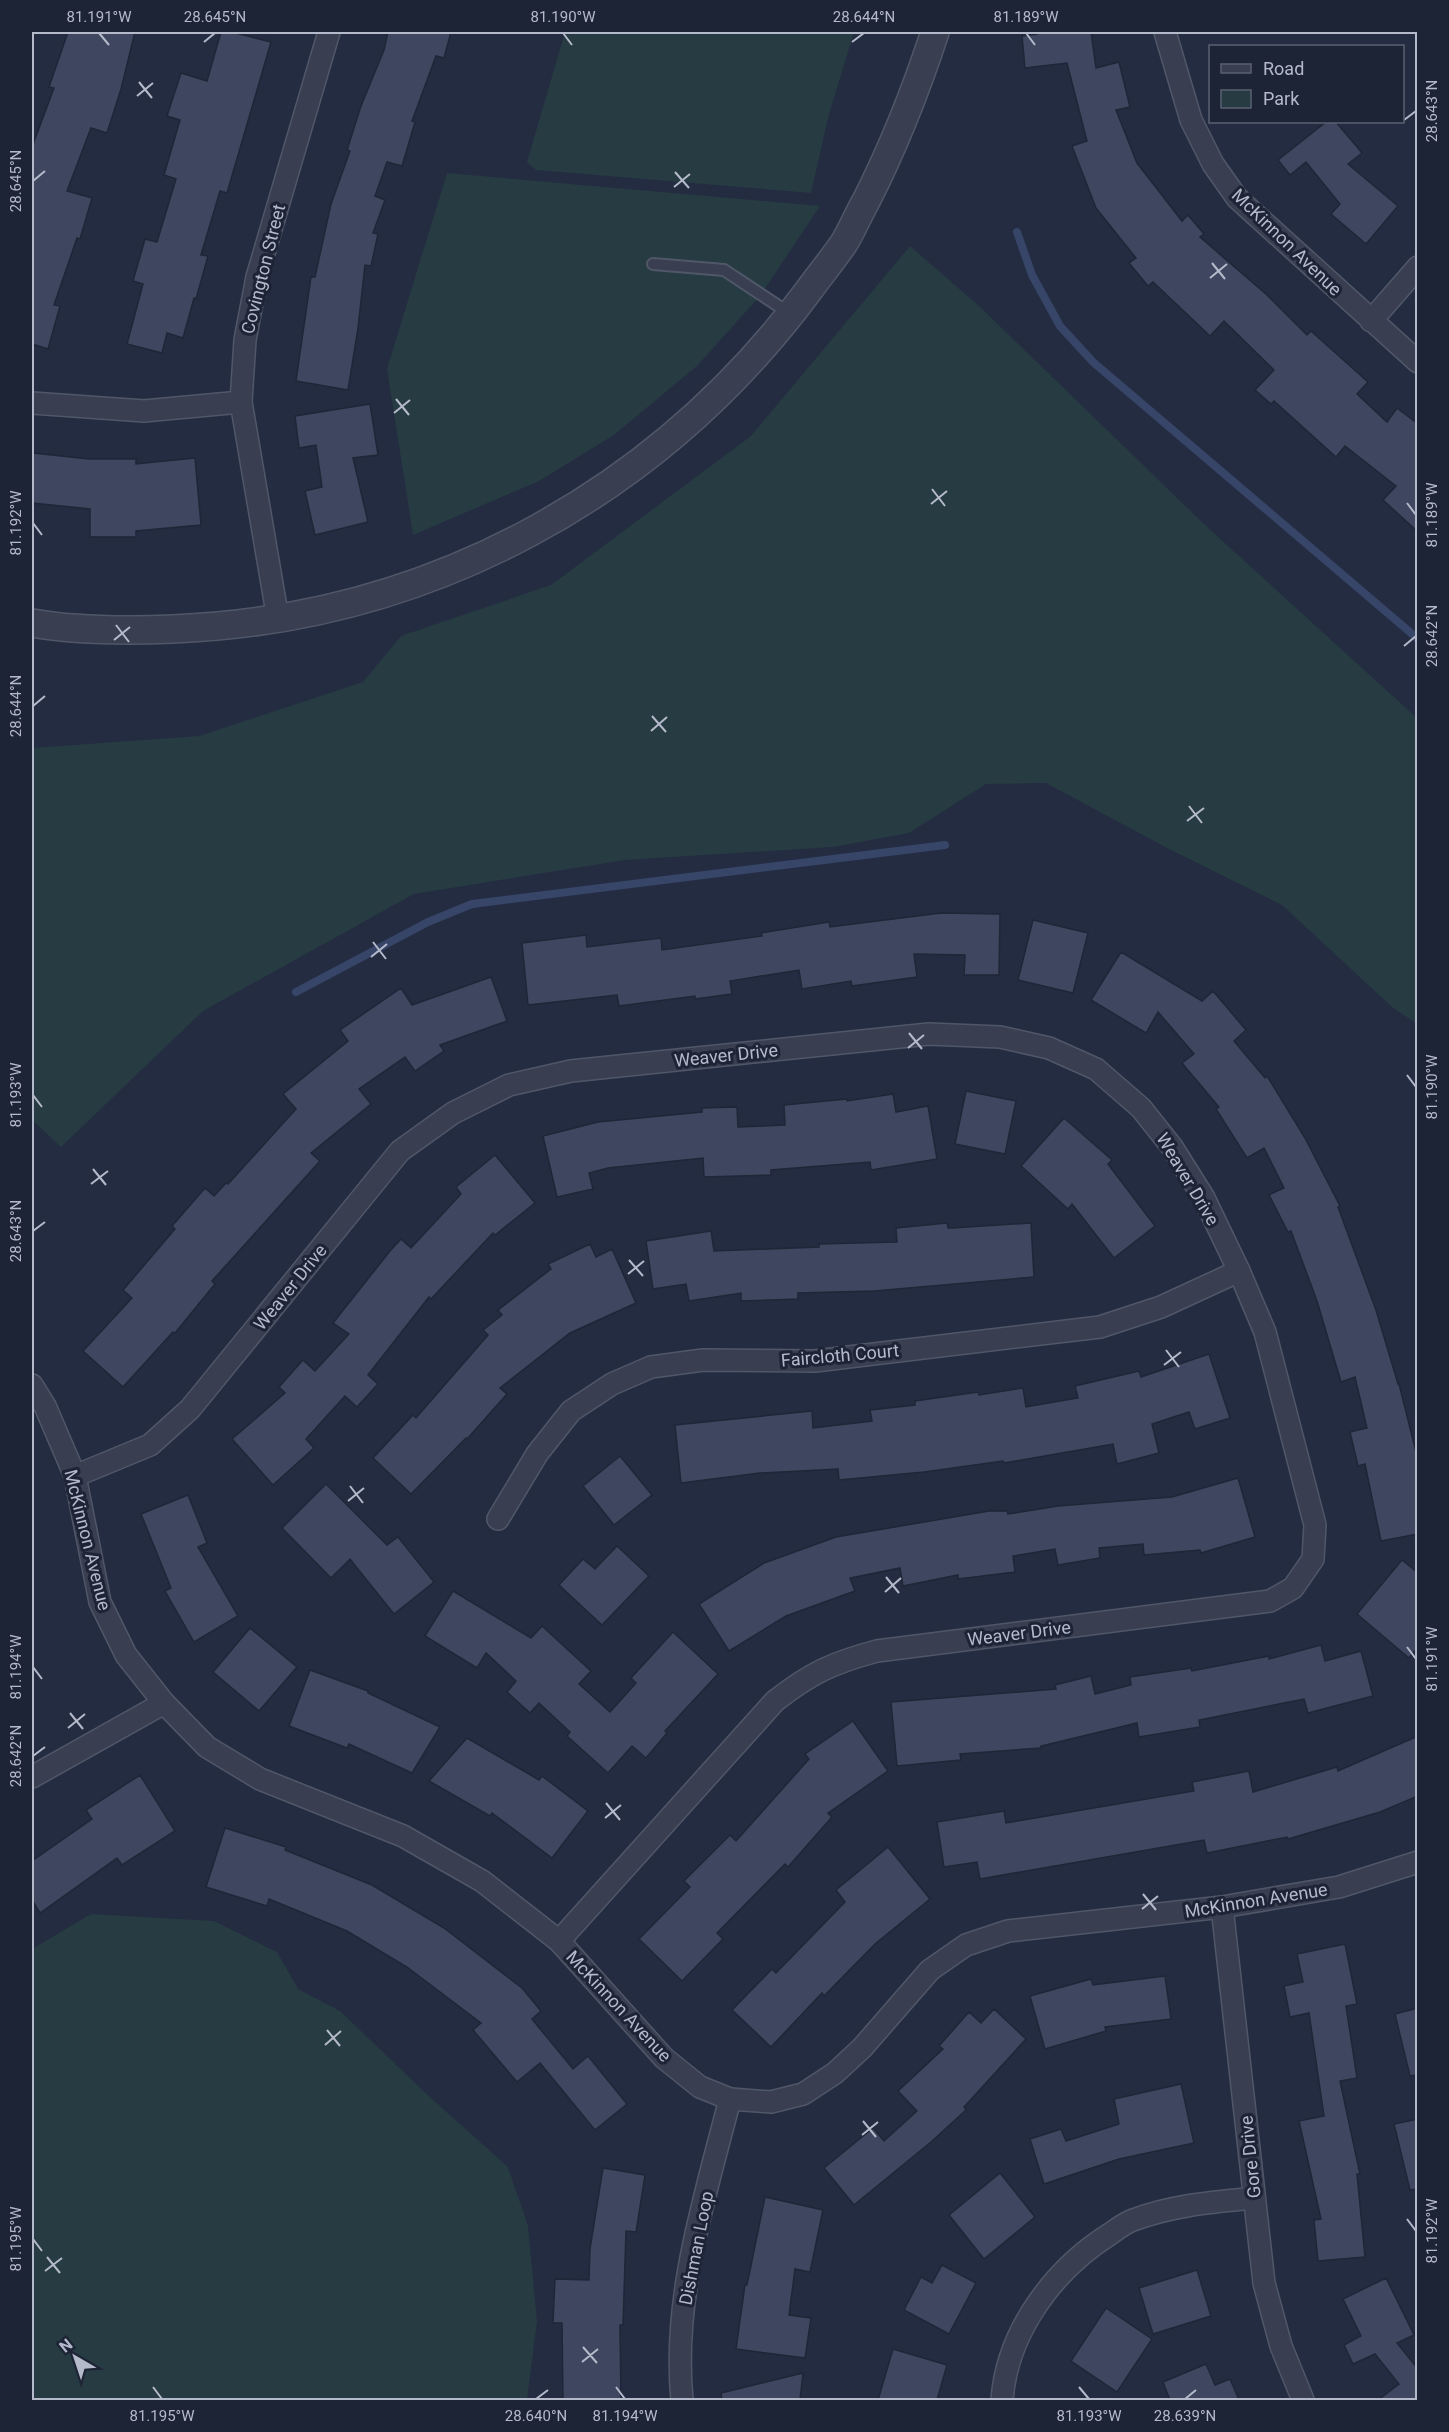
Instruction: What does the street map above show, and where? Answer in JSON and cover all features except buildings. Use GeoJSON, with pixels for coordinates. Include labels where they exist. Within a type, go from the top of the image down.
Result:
{"type":"FeatureCollection","features":[{"type":"Feature","properties":{"kind":"street","name":"Covington Street"},"geometry":{"type":"LineString","coordinates":[[278,619],[241,402],[245,340],[256,278],[329,32]]}},
{"type":"Feature","properties":{"kind":"street"},"geometry":{"type":"LineString","coordinates":[[32,623],[58,628],[128,631],[202,628],[278,619],[366,600],[449,571],[547,524],[628,472],[705,409],[775,335],[844,242],[887,160],[916,89],[935,32]]}},
{"type":"Feature","properties":{"kind":"street","name":"McKinnon Avenue"},"geometry":{"type":"LineString","coordinates":[[1165,32],[1191,120],[1213,164],[1237,198],[1418,362]]}},
{"type":"Feature","properties":{"kind":"street"},"geometry":{"type":"LineString","coordinates":[[1371,321],[1418,267]]}},
{"type":"Feature","properties":{"kind":"street"},"geometry":{"type":"LineString","coordinates":[[32,403],[144,411],[241,402]]}},
{"type":"Feature","properties":{"kind":"street","name":"Weaver Drive"},"geometry":{"type":"LineString","coordinates":[[75,1476],[150,1445],[190,1409],[400,1151],[453,1113],[509,1084],[571,1071],[929,1034],[1000,1036],[1049,1048],[1096,1070],[1141,1108],[1172,1147],[1204,1198],[1265,1332],[1315,1525],[1312,1559],[1293,1588],[1270,1601],[877,1651],[841,1660],[813,1674],[775,1701],[559,1941]]}},
{"type":"Feature","properties":{"kind":"street","name":"Faircloth Court"},"geometry":{"type":"LineString","coordinates":[[498,1519],[537,1454],[571,1412],[612,1384],[651,1367],[704,1360],[815,1361],[1100,1327],[1161,1307],[1239,1271]]}},
{"type":"Feature","properties":{"kind":"street","name":"McKinnon Avenue"},"geometry":{"type":"LineString","coordinates":[[32,1385],[45,1406],[75,1476],[100,1602],[126,1655],[164,1703],[207,1747],[260,1779],[403,1836],[482,1881],[559,1941],[664,2058],[700,2087],[730,2099],[771,2102],[803,2094],[836,2073],[862,2048],[930,1970],[966,1945],[1008,1931],[1222,1907],[1340,1887],[1418,1862]]}},
{"type":"Feature","properties":{"kind":"street"},"geometry":{"type":"LineString","coordinates":[[32,1777],[164,1703]]}},
{"type":"Feature","properties":{"kind":"street","name":"Gore Drive"},"geometry":{"type":"LineString","coordinates":[[1222,1907],[1264,2283],[1281,2346],[1304,2400]]}},
{"type":"Feature","properties":{"kind":"street","name":"Dishman Loop"},"geometry":{"type":"LineString","coordinates":[[682,2400],[680,2377],[683,2310],[696,2232],[730,2099]]}},
{"type":"Feature","properties":{"kind":"street"},"geometry":{"type":"LineString","coordinates":[[1002,2400],[1003,2377],[1023,2325],[1053,2281],[1095,2243],[1131,2221],[1182,2205],[1254,2198]]}},
{"type":"Feature","properties":{"kind":"lane"},"geometry":{"type":"LineString","coordinates":[[653,264],[724,270],[791,314]]}},
{"type":"Feature","properties":{"kind":"green space"},"geometry":{"type":"Polygon","coordinates":[[[565,32],[854,32],[828,118],[811,193],[536,170],[527,162],[565,32]]]}},
{"type":"Feature","properties":{"kind":"green space"},"geometry":{"type":"Polygon","coordinates":[[[447,173],[820,206],[760,296],[697,366],[614,435],[539,481],[413,535],[387,369],[447,173]]]}},
{"type":"Feature","properties":{"kind":"green space"},"geometry":{"type":"Polygon","coordinates":[[[910,246],[979,306],[1205,525],[1417,718],[1417,1024],[1392,1007],[1282,905],[1167,848],[1046,783],[986,784],[909,833],[833,847],[625,860],[414,894],[203,1011],[61,1147],[32,1120],[32,748],[199,736],[363,682],[401,636],[551,585],[751,436],[910,246]]]}},
{"type":"Feature","properties":{"kind":"green space"},"geometry":{"type":"Polygon","coordinates":[[[91,1914],[214,1921],[277,1952],[298,1989],[340,2011],[432,2099],[508,2167],[528,2226],[537,2321],[527,2400],[32,2400],[32,1949],[91,1914]]]}},
{"type":"Feature","properties":{"kind":"waterway"},"geometry":{"type":"LineString","coordinates":[[1017,232],[1032,275],[1060,326],[1093,362],[1418,639]]}},
{"type":"Feature","properties":{"kind":"waterway"},"geometry":{"type":"LineString","coordinates":[[296,992],[428,922],[472,904],[945,845]]}}]}
